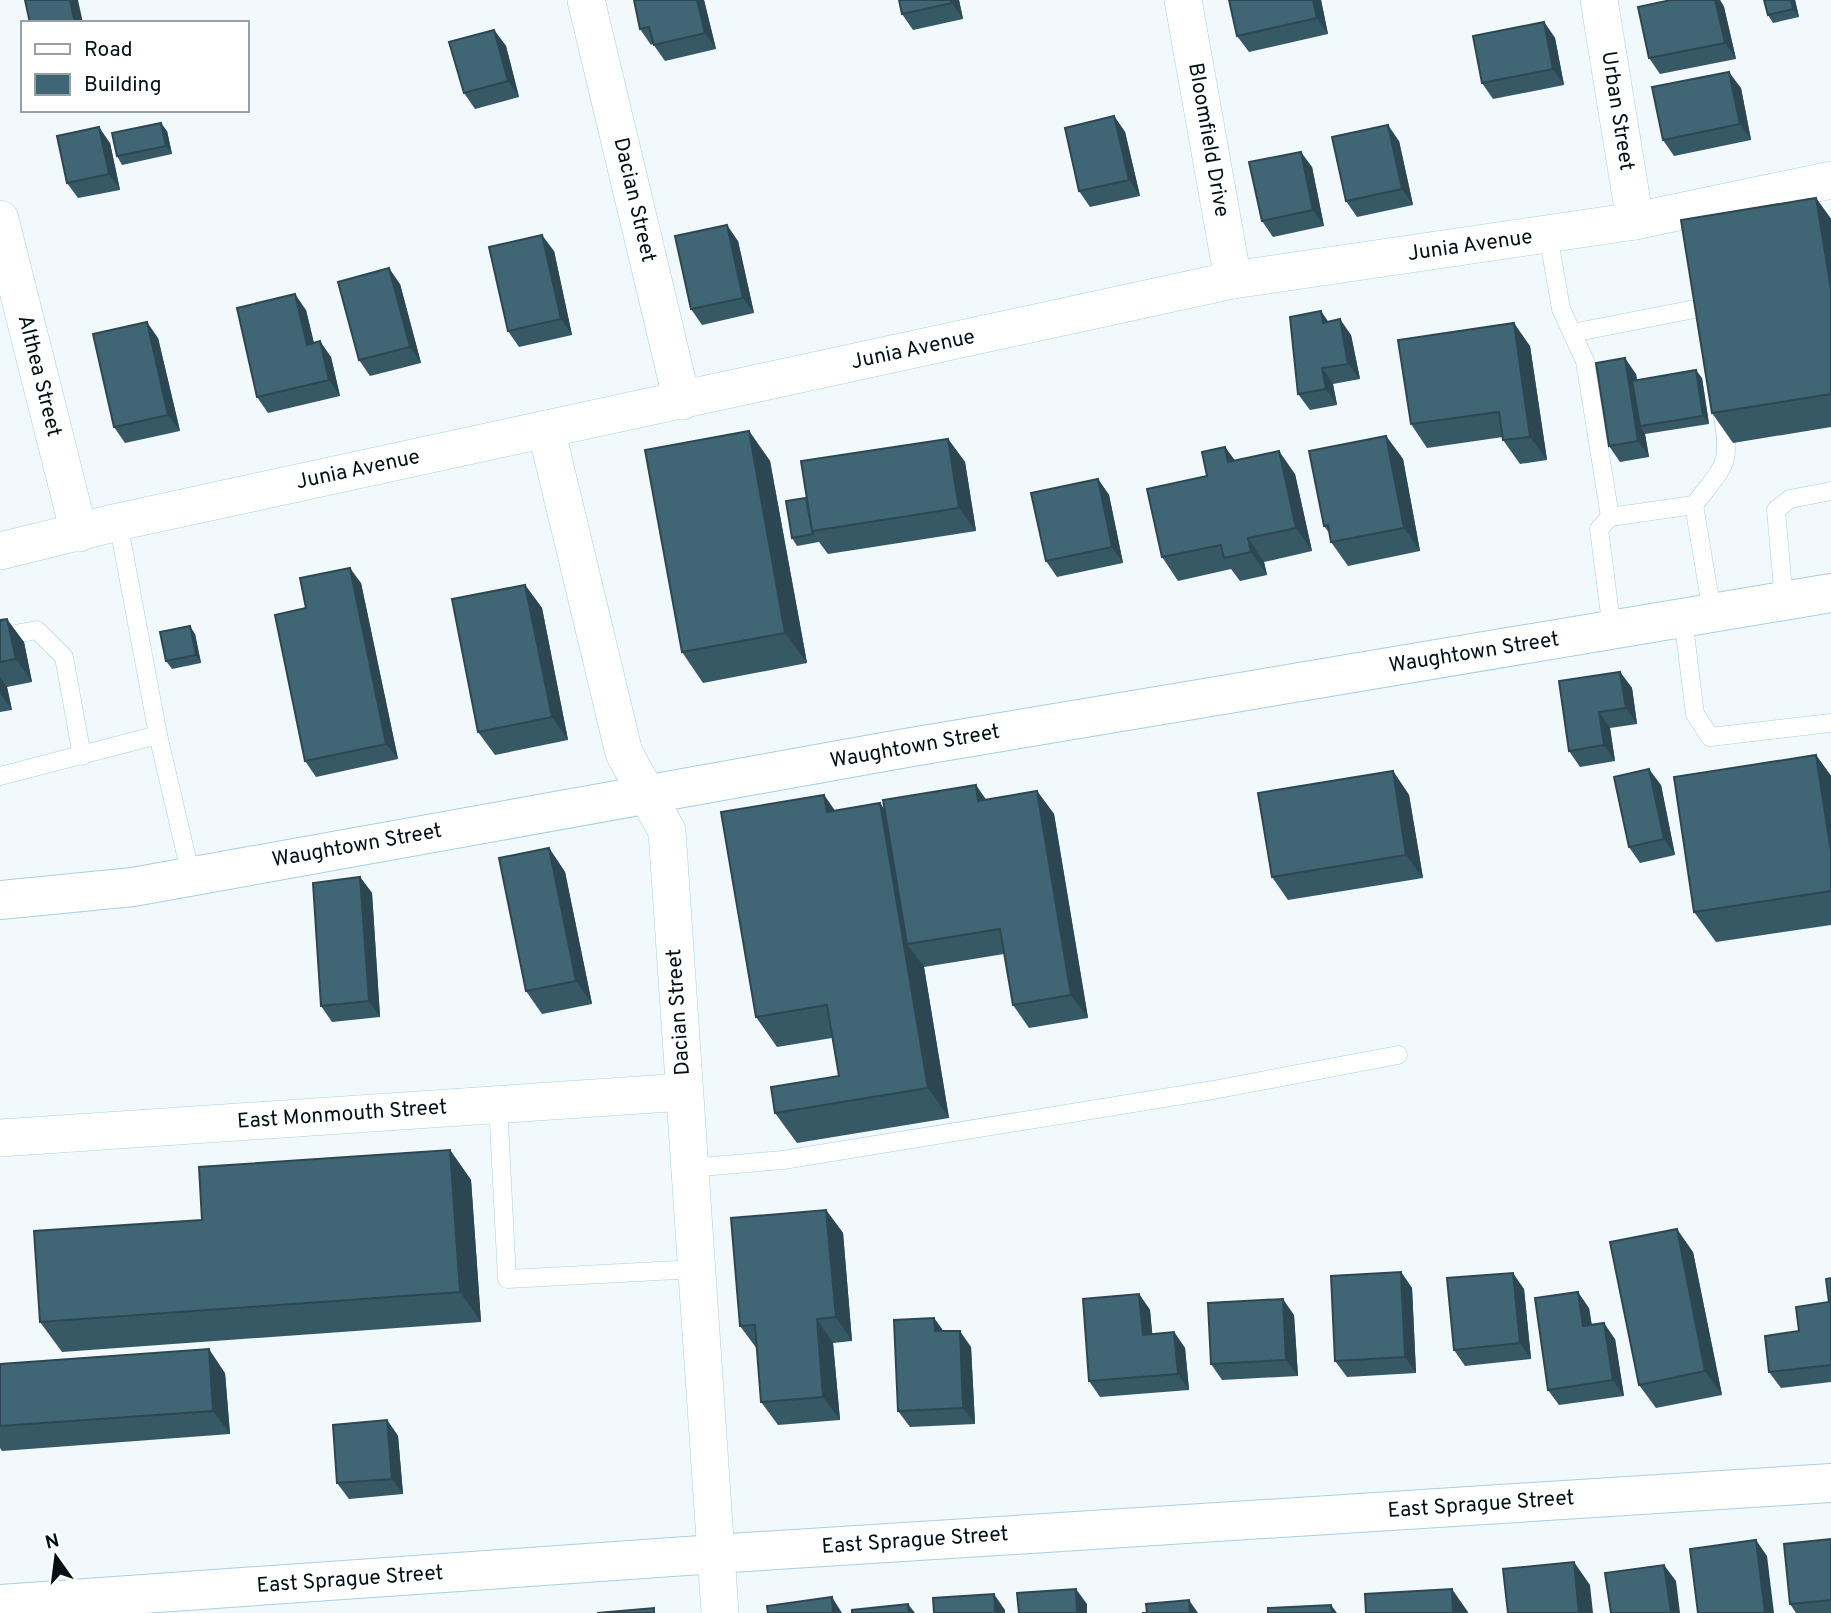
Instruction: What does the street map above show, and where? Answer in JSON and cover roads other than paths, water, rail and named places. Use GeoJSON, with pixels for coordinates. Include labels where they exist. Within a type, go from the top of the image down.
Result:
{"type":"FeatureCollection","features":[{"type":"Feature","properties":{"kind":"main road","name":"Waughtown Street"},"geometry":{"type":"LineString","coordinates":[[0,900],[77,894],[191,876],[906,747],[1831,593]]}},
{"type":"Feature","properties":{"kind":"main road","name":"East Sprague Street"},"geometry":{"type":"LineString","coordinates":[[0,1604],[715,1554],[1831,1483]]}},
{"type":"Feature","properties":{"kind":"street","name":"Dacian Street"},"geometry":{"type":"LineString","coordinates":[[586,0],[682,401]]}},
{"type":"Feature","properties":{"kind":"street","name":"Bloomfield Drive"},"geometry":{"type":"LineString","coordinates":[[1183,0],[1233,280]]}},
{"type":"Feature","properties":{"kind":"street","name":"Urban Street"},"geometry":{"type":"LineString","coordinates":[[1599,0],[1635,221]]}},
{"type":"Feature","properties":{"kind":"street","name":"Junia Avenue"},"geometry":{"type":"LineString","coordinates":[[0,551],[118,522],[1233,280],[1635,221],[1687,217],[1831,180]]}},
{"type":"Feature","properties":{"kind":"street","name":"Althea Street"},"geometry":{"type":"LineString","coordinates":[[0,219],[79,533]]}},
{"type":"Feature","properties":{"kind":"street","name":"Dacian Street"},"geometry":{"type":"LineString","coordinates":[[546,429],[624,753],[667,831],[720,1613]]}},
{"type":"Feature","properties":{"kind":"street","name":"East Monmouth Street"},"geometry":{"type":"LineString","coordinates":[[0,1138],[684,1092]]}},
{"type":"Feature","properties":{"kind":"lane"},"geometry":{"type":"LineString","coordinates":[[1548,234],[1562,309],[1585,361],[1610,517]]}},
{"type":"Feature","properties":{"kind":"lane"},"geometry":{"type":"LineString","coordinates":[[1572,333],[1705,307]]}},
{"type":"Feature","properties":{"kind":"lane"},"geometry":{"type":"LineString","coordinates":[[1719,395],[1728,446],[1727,462],[1694,505],[1697,615],[1695,715],[1710,737],[1831,723]]}},
{"type":"Feature","properties":{"kind":"lane"},"geometry":{"type":"LineString","coordinates":[[1784,601],[1776,510],[1790,499],[1831,491]]}},
{"type":"Feature","properties":{"kind":"lane"},"geometry":{"type":"LineString","coordinates":[[1612,630],[1599,529],[1610,517],[1694,505]]}},
{"type":"Feature","properties":{"kind":"lane"},"geometry":{"type":"LineString","coordinates":[[118,522],[158,735],[191,876]]}},
{"type":"Feature","properties":{"kind":"lane"},"geometry":{"type":"LineString","coordinates":[[0,637],[37,630],[64,657],[82,756]]}},
{"type":"Feature","properties":{"kind":"lane"},"geometry":{"type":"LineString","coordinates":[[0,776],[158,735]]}},
{"type":"Feature","properties":{"kind":"lane"},"geometry":{"type":"LineString","coordinates":[[689,1168],[783,1160],[1213,1090],[1398,1055]]}},
{"type":"Feature","properties":{"kind":"lane"},"geometry":{"type":"LineString","coordinates":[[498,1104],[508,1279],[696,1269]]}}]}
